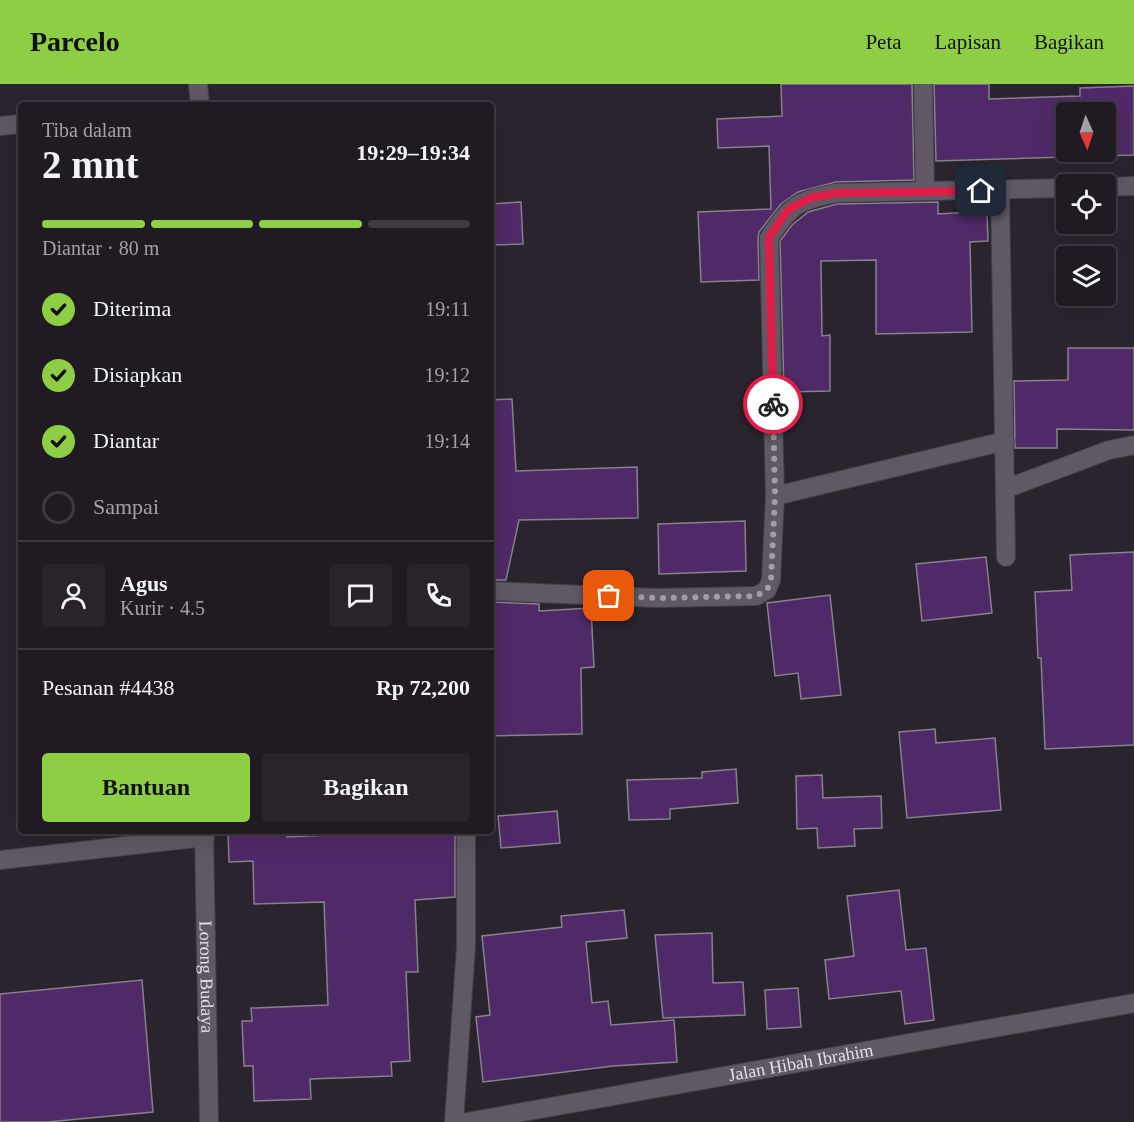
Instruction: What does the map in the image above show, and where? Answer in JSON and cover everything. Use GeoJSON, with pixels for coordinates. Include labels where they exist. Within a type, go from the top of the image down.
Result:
{"type":"FeatureCollection","features":[{"type":"Feature","properties":{"kind":"street"},"geometry":{"type":"LineString","coordinates":[[196,102],[198,84]]}},
{"type":"Feature","properties":{"kind":"street"},"geometry":{"type":"LineString","coordinates":[[923,84],[925,190]]}},
{"type":"Feature","properties":{"kind":"street"},"geometry":{"type":"LineString","coordinates":[[0,126],[18,124]]}},
{"type":"Feature","properties":{"kind":"street"},"geometry":{"type":"LineString","coordinates":[[1116,187],[1134,186]]}},
{"type":"Feature","properties":{"kind":"street"},"geometry":{"type":"LineString","coordinates":[[494,591],[657,598],[756,596],[767,590],[771,580],[775,496],[769,237],[788,210],[810,198],[836,193],[1056,188]]}},
{"type":"Feature","properties":{"kind":"street"},"geometry":{"type":"LineString","coordinates":[[1000,191],[1006,557]]}},
{"type":"Feature","properties":{"kind":"street"},"geometry":{"type":"LineString","coordinates":[[775,496],[1005,441]]}},
{"type":"Feature","properties":{"kind":"street"},"geometry":{"type":"LineString","coordinates":[[1005,489],[1109,450],[1134,445]]}},
{"type":"Feature","properties":{"kind":"street"},"geometry":{"type":"LineString","coordinates":[[0,860],[205,834]]}},
{"type":"Feature","properties":{"kind":"street","name":"Lorong Budaya"},"geometry":{"type":"LineString","coordinates":[[205,834],[209,1122]]}},
{"type":"Feature","properties":{"kind":"street"},"geometry":{"type":"LineString","coordinates":[[454,1122],[466,945],[466,834]]}},
{"type":"Feature","properties":{"kind":"street","name":"Jalan Hibah Ibrahim"},"geometry":{"type":"LineString","coordinates":[[467,1122],[1134,1003]]}},
{"type":"Feature","properties":{"kind":"building"},"geometry":{"type":"Polygon","coordinates":[[[781,84],[912,84],[914,180],[836,182],[798,192],[781,204],[759,232],[759,280],[701,282],[698,212],[771,209],[769,146],[718,148],[717,119],[782,116],[781,84]]]}},
{"type":"Feature","properties":{"kind":"building"},"geometry":{"type":"Polygon","coordinates":[[[934,84],[989,84],[989,99],[1080,96],[1080,88],[1134,86],[1134,155],[1116,156],[1116,102],[1056,102],[1056,157],[936,161],[934,84]]]}},
{"type":"Feature","properties":{"kind":"building"},"geometry":{"type":"Polygon","coordinates":[[[521,202],[523,244],[494,245],[494,204],[521,202]]]}},
{"type":"Feature","properties":{"kind":"building"},"geometry":{"type":"Polygon","coordinates":[[[938,202],[938,214],[987,211],[988,241],[970,242],[972,332],[876,334],[876,260],[821,261],[822,336],[830,335],[830,391],[784,392],[780,241],[792,225],[808,212],[837,204],[938,202]]]}},
{"type":"Feature","properties":{"kind":"building"},"geometry":{"type":"Polygon","coordinates":[[[1068,348],[1134,348],[1134,430],[1057,429],[1057,448],[1015,448],[1014,381],[1068,380],[1068,348]]]}},
{"type":"Feature","properties":{"kind":"building"},"geometry":{"type":"Polygon","coordinates":[[[512,399],[516,471],[637,467],[638,518],[519,520],[506,580],[494,580],[494,400],[512,399]]]}},
{"type":"Feature","properties":{"kind":"building"},"geometry":{"type":"Polygon","coordinates":[[[745,521],[746,571],[659,574],[658,524],[745,521]]]}},
{"type":"Feature","properties":{"kind":"building"},"geometry":{"type":"Polygon","coordinates":[[[1134,552],[1134,745],[1045,749],[1035,592],[1072,590],[1070,555],[1134,552]]]}},
{"type":"Feature","properties":{"kind":"building"},"geometry":{"type":"Polygon","coordinates":[[[986,557],[992,613],[922,621],[916,564],[986,557]]]}},
{"type":"Feature","properties":{"kind":"building"},"geometry":{"type":"Polygon","coordinates":[[[830,595],[841,695],[801,699],[798,673],[775,676],[767,603],[830,595]]]}},
{"type":"Feature","properties":{"kind":"building"},"geometry":{"type":"Polygon","coordinates":[[[494,602],[539,604],[539,611],[591,608],[594,667],[581,668],[582,734],[494,736],[494,602]]]}},
{"type":"Feature","properties":{"kind":"building"},"geometry":{"type":"Polygon","coordinates":[[[935,729],[936,743],[995,738],[1001,810],[907,818],[899,732],[935,729]]]}},
{"type":"Feature","properties":{"kind":"building"},"geometry":{"type":"Polygon","coordinates":[[[736,769],[738,803],[670,809],[670,819],[629,820],[627,780],[702,778],[702,772],[736,769]]]}},
{"type":"Feature","properties":{"kind":"building"},"geometry":{"type":"Polygon","coordinates":[[[822,775],[823,798],[881,796],[882,828],[854,829],[855,846],[818,848],[817,828],[797,829],[796,776],[822,775]]]}},
{"type":"Feature","properties":{"kind":"building"},"geometry":{"type":"Polygon","coordinates":[[[557,811],[560,843],[501,848],[498,816],[557,811]]]}},
{"type":"Feature","properties":{"kind":"building"},"geometry":{"type":"Polygon","coordinates":[[[228,834],[286,834],[287,837],[352,834],[455,834],[455,897],[415,900],[418,972],[406,972],[410,1061],[391,1062],[392,1076],[310,1079],[311,1099],[254,1101],[253,1066],[244,1066],[242,1021],[252,1021],[251,1008],[328,1005],[324,902],[254,904],[253,861],[229,862],[228,834]]]}},
{"type":"Feature","properties":{"kind":"building"},"geometry":{"type":"Polygon","coordinates":[[[899,890],[906,950],[926,948],[934,1020],[905,1024],[901,991],[829,999],[825,960],[854,956],[847,896],[899,890]]]}},
{"type":"Feature","properties":{"kind":"building"},"geometry":{"type":"Polygon","coordinates":[[[624,910],[627,938],[586,942],[592,1003],[608,1001],[611,1025],[674,1020],[677,1062],[613,1066],[483,1082],[476,1017],[490,1015],[482,936],[562,927],[561,916],[624,910]]]}},
{"type":"Feature","properties":{"kind":"building"},"geometry":{"type":"Polygon","coordinates":[[[712,933],[713,983],[743,982],[745,1015],[663,1018],[655,935],[712,933]]]}},
{"type":"Feature","properties":{"kind":"building"},"geometry":{"type":"Polygon","coordinates":[[[142,980],[153,1112],[47,1122],[0,1122],[0,994],[142,980]]]}},
{"type":"Feature","properties":{"kind":"building"},"geometry":{"type":"Polygon","coordinates":[[[798,988],[801,1027],[767,1029],[765,990],[798,988]]]}},
{"type":"Feature","properties":{"kind":"way so far"},"geometry":{"type":"LineString","coordinates":[[609,596],[657,598],[756,596],[767,590],[771,580],[775,496],[773,404]]}},
{"type":"Feature","properties":{"kind":"route"},"geometry":{"type":"LineString","coordinates":[[773,404],[769,237],[788,210],[810,198],[836,193],[981,191]]}}]}
